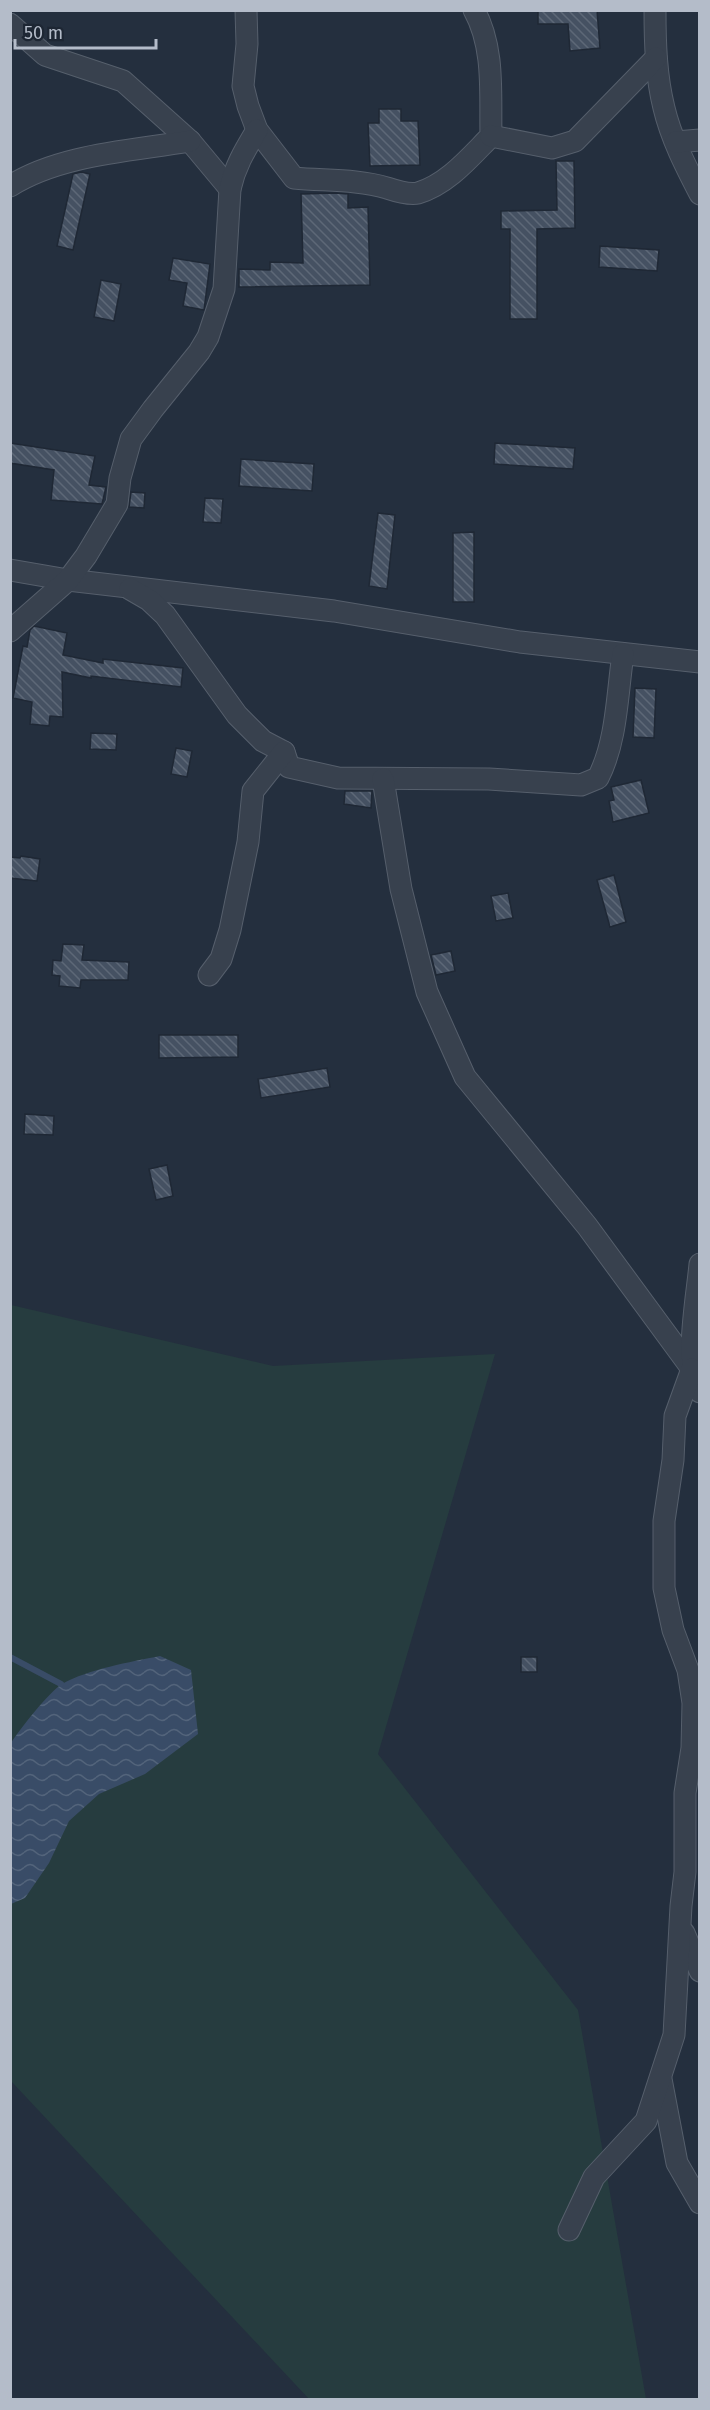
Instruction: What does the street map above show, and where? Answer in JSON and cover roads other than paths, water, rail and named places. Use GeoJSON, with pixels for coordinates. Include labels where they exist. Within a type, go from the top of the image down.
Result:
{"type":"FeatureCollection","features":[{"type":"Feature","properties":{"kind":"street"},"geometry":{"type":"LineString","coordinates":[[246,10],[247,44],[243,86],[257,130],[294,178],[351,180],[417,193],[450,176],[491,136],[487,47],[480,21],[474,10]]}},
{"type":"Feature","properties":{"kind":"street"},"geometry":{"type":"LineString","coordinates":[[655,10],[656,58],[664,109],[699,194]]}},
{"type":"Feature","properties":{"kind":"street"},"geometry":{"type":"LineString","coordinates":[[10,24],[45,55],[123,81],[190,141],[230,189]]}},
{"type":"Feature","properties":{"kind":"street"},"geometry":{"type":"LineString","coordinates":[[491,136],[552,148],[575,141],[656,58]]}},
{"type":"Feature","properties":{"kind":"street"},"geometry":{"type":"LineString","coordinates":[[10,631],[68,580],[86,556],[117,504],[120,478],[131,439],[199,352],[208,337],[224,289],[230,189],[238,162],[257,130]]}},
{"type":"Feature","properties":{"kind":"street"},"geometry":{"type":"LineString","coordinates":[[676,142],[699,140]]}},
{"type":"Feature","properties":{"kind":"street"},"geometry":{"type":"LineString","coordinates":[[10,186],[24,177],[71,161],[190,141]]}},
{"type":"Feature","properties":{"kind":"street"},"geometry":{"type":"LineString","coordinates":[[10,570],[68,580],[334,611],[520,642],[699,662]]}},
{"type":"Feature","properties":{"kind":"street"},"geometry":{"type":"LineString","coordinates":[[127,587],[149,600],[165,615],[237,715],[264,741],[284,752],[290,767],[320,775],[383,779],[489,779],[580,785],[598,778],[611,742],[623,654]]}},
{"type":"Feature","properties":{"kind":"street"},"geometry":{"type":"LineString","coordinates":[[209,975],[221,959],[230,930],[249,842],[254,791],[284,752]]}},
{"type":"Feature","properties":{"kind":"street"},"geometry":{"type":"LineString","coordinates":[[383,779],[401,889],[427,992],[465,1077],[496,1118],[587,1226],[692,1369],[699,1392]]}},
{"type":"Feature","properties":{"kind":"street"},"geometry":{"type":"LineString","coordinates":[[569,2230],[594,2177],[646,2121],[674,2035],[685,1872],[685,1792],[692,1748],[693,1703],[688,1670],[673,1630],[664,1588],[664,1521],[673,1460],[675,1416],[692,1369],[699,1264]]}},
{"type":"Feature","properties":{"kind":"street"},"geometry":{"type":"LineString","coordinates":[[681,1924],[699,1971]]}},
{"type":"Feature","properties":{"kind":"street"},"geometry":{"type":"LineString","coordinates":[[661,2075],[677,2163],[699,2203]]}},
{"type":"Feature","properties":{"kind":"water"},"geometry":{"type":"Polygon","coordinates":[[[160,1656],[191,1670],[198,1734],[145,1774],[99,1794],[69,1821],[49,1863],[25,1898],[11,1904],[11,1743],[43,1702],[62,1684],[97,1670],[160,1656]]]}},
{"type":"Feature","properties":{"kind":"waterway"},"geometry":{"type":"LineString","coordinates":[[10,1657],[61,1684]]}}]}
